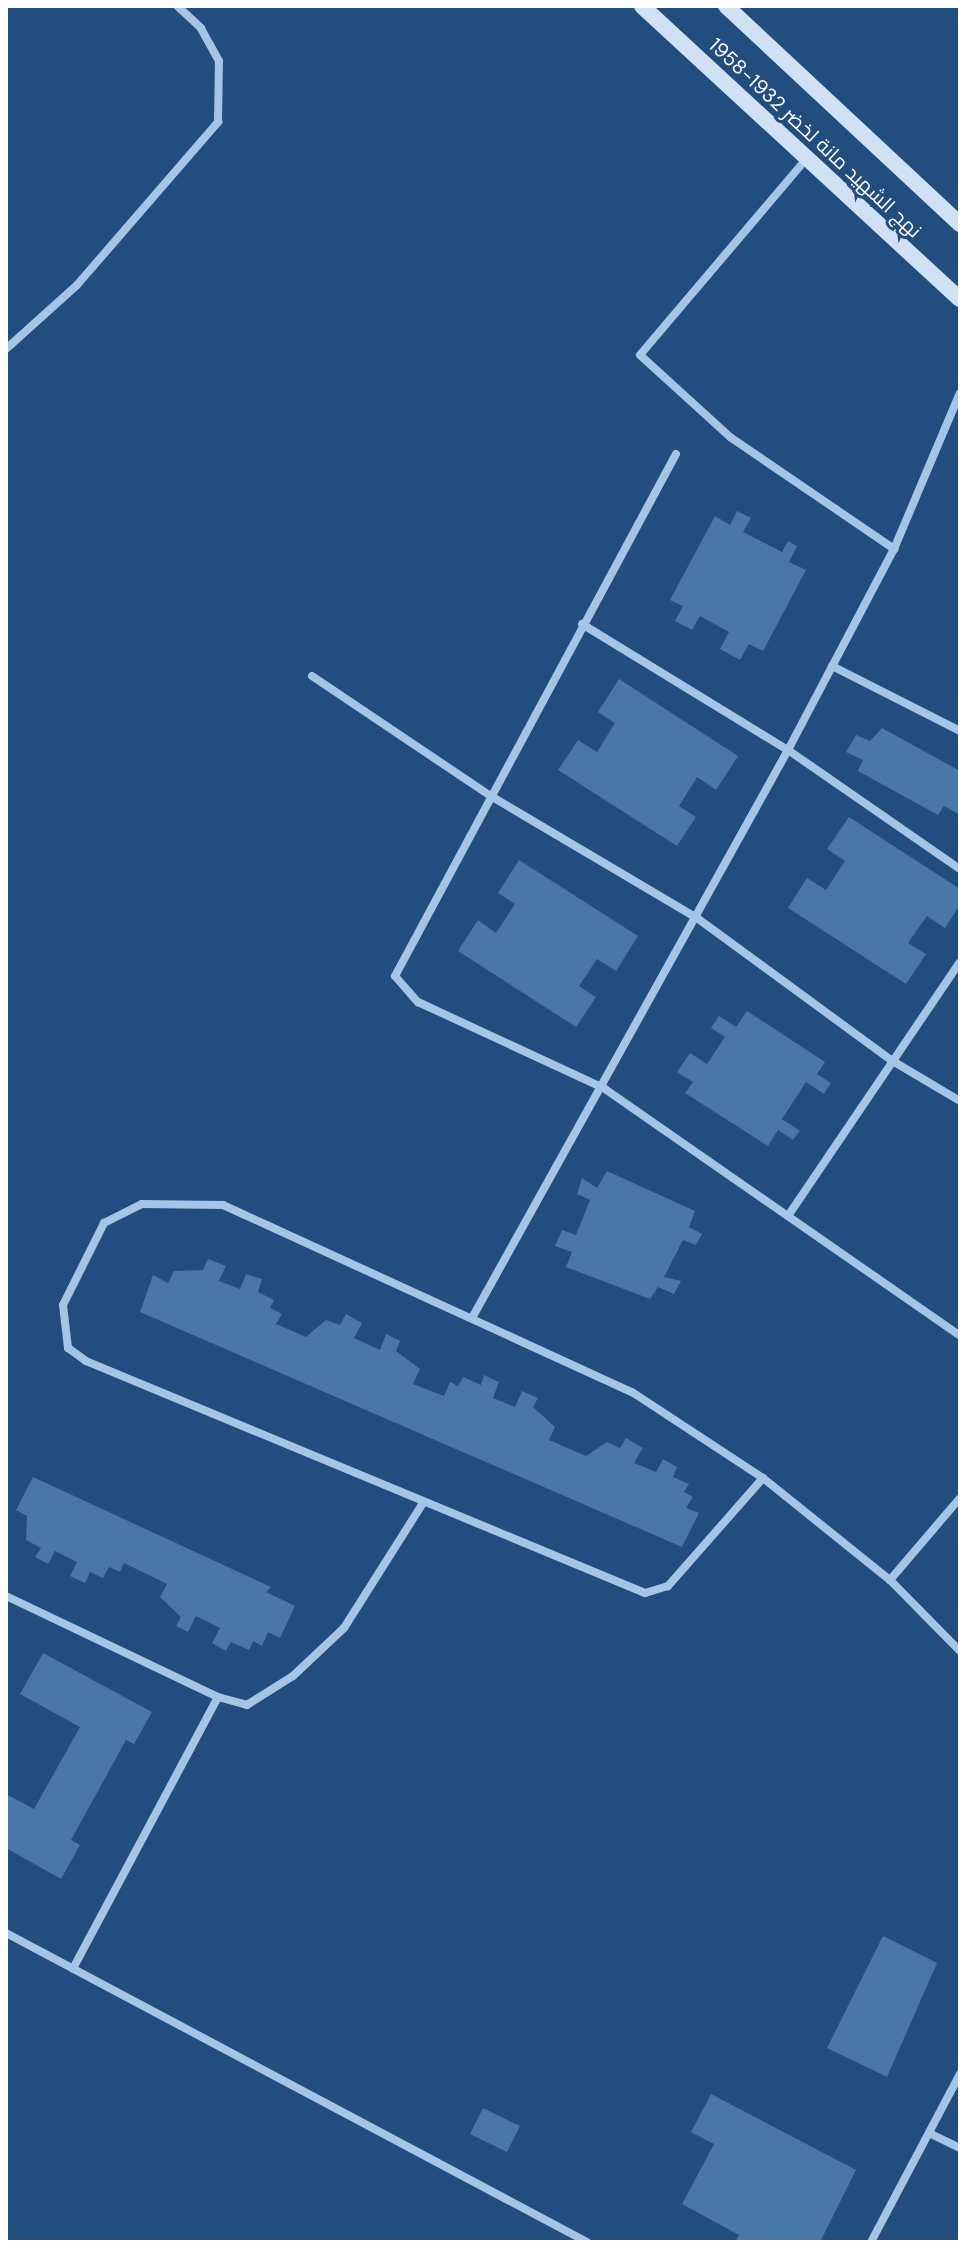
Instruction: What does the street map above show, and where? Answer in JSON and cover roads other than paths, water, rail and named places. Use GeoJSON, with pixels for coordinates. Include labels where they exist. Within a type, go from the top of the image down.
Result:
{"type":"FeatureCollection","features":[{"type":"Feature","properties":{"kind":"main road","name":"نهج الشهيد مانة لخضر 1932-1958"},"geometry":{"type":"LineString","coordinates":[[642,6],[960,299]]}},
{"type":"Feature","properties":{"kind":"main road","name":"نهج الشهيد مانة لخضر 1932-1958"},"geometry":{"type":"LineString","coordinates":[[726,6],[960,224]]}},
{"type":"Feature","properties":{"kind":"street"},"geometry":{"type":"LineString","coordinates":[[6,349],[77,285],[218,122],[219,61],[201,28],[177,6]]}},
{"type":"Feature","properties":{"kind":"street"},"geometry":{"type":"LineString","coordinates":[[807,158],[640,355],[730,437],[894,549]]}},
{"type":"Feature","properties":{"kind":"street"},"geometry":{"type":"LineString","coordinates":[[472,1318],[605,1089],[788,750],[894,549],[960,393]]}},
{"type":"Feature","properties":{"kind":"street"},"geometry":{"type":"LineString","coordinates":[[676,454],[489,795],[395,976],[418,1002],[605,1089],[790,1213],[960,1336]]}},
{"type":"Feature","properties":{"kind":"street"},"geometry":{"type":"LineString","coordinates":[[582,624],[788,750],[960,869]]}},
{"type":"Feature","properties":{"kind":"street"},"geometry":{"type":"LineString","coordinates":[[832,666],[960,731]]}},
{"type":"Feature","properties":{"kind":"street"},"geometry":{"type":"LineString","coordinates":[[312,676],[489,795],[697,918],[891,1060],[960,1101]]}},
{"type":"Feature","properties":{"kind":"street"},"geometry":{"type":"LineString","coordinates":[[790,1213],[960,962]]}},
{"type":"Feature","properties":{"kind":"street"},"geometry":{"type":"LineString","coordinates":[[763,1478],[668,1586],[645,1593],[86,1361],[68,1348],[63,1305],[104,1223],[142,1204],[223,1205],[632,1392],[763,1478],[890,1580],[960,1651]]}},
{"type":"Feature","properties":{"kind":"street"},"geometry":{"type":"LineString","coordinates":[[890,1580],[960,1498]]}},
{"type":"Feature","properties":{"kind":"street"},"geometry":{"type":"LineString","coordinates":[[6,1596],[218,1697],[247,1705],[293,1676],[344,1628],[423,1503]]}},
{"type":"Feature","properties":{"kind":"street"},"geometry":{"type":"LineString","coordinates":[[73,1969],[218,1697]]}},
{"type":"Feature","properties":{"kind":"street"},"geometry":{"type":"LineString","coordinates":[[6,1933],[587,2242]]}},
{"type":"Feature","properties":{"kind":"street"},"geometry":{"type":"LineString","coordinates":[[871,2242],[960,2074]]}},
{"type":"Feature","properties":{"kind":"street"},"geometry":{"type":"LineString","coordinates":[[929,2133],[960,2148]]}}]}
